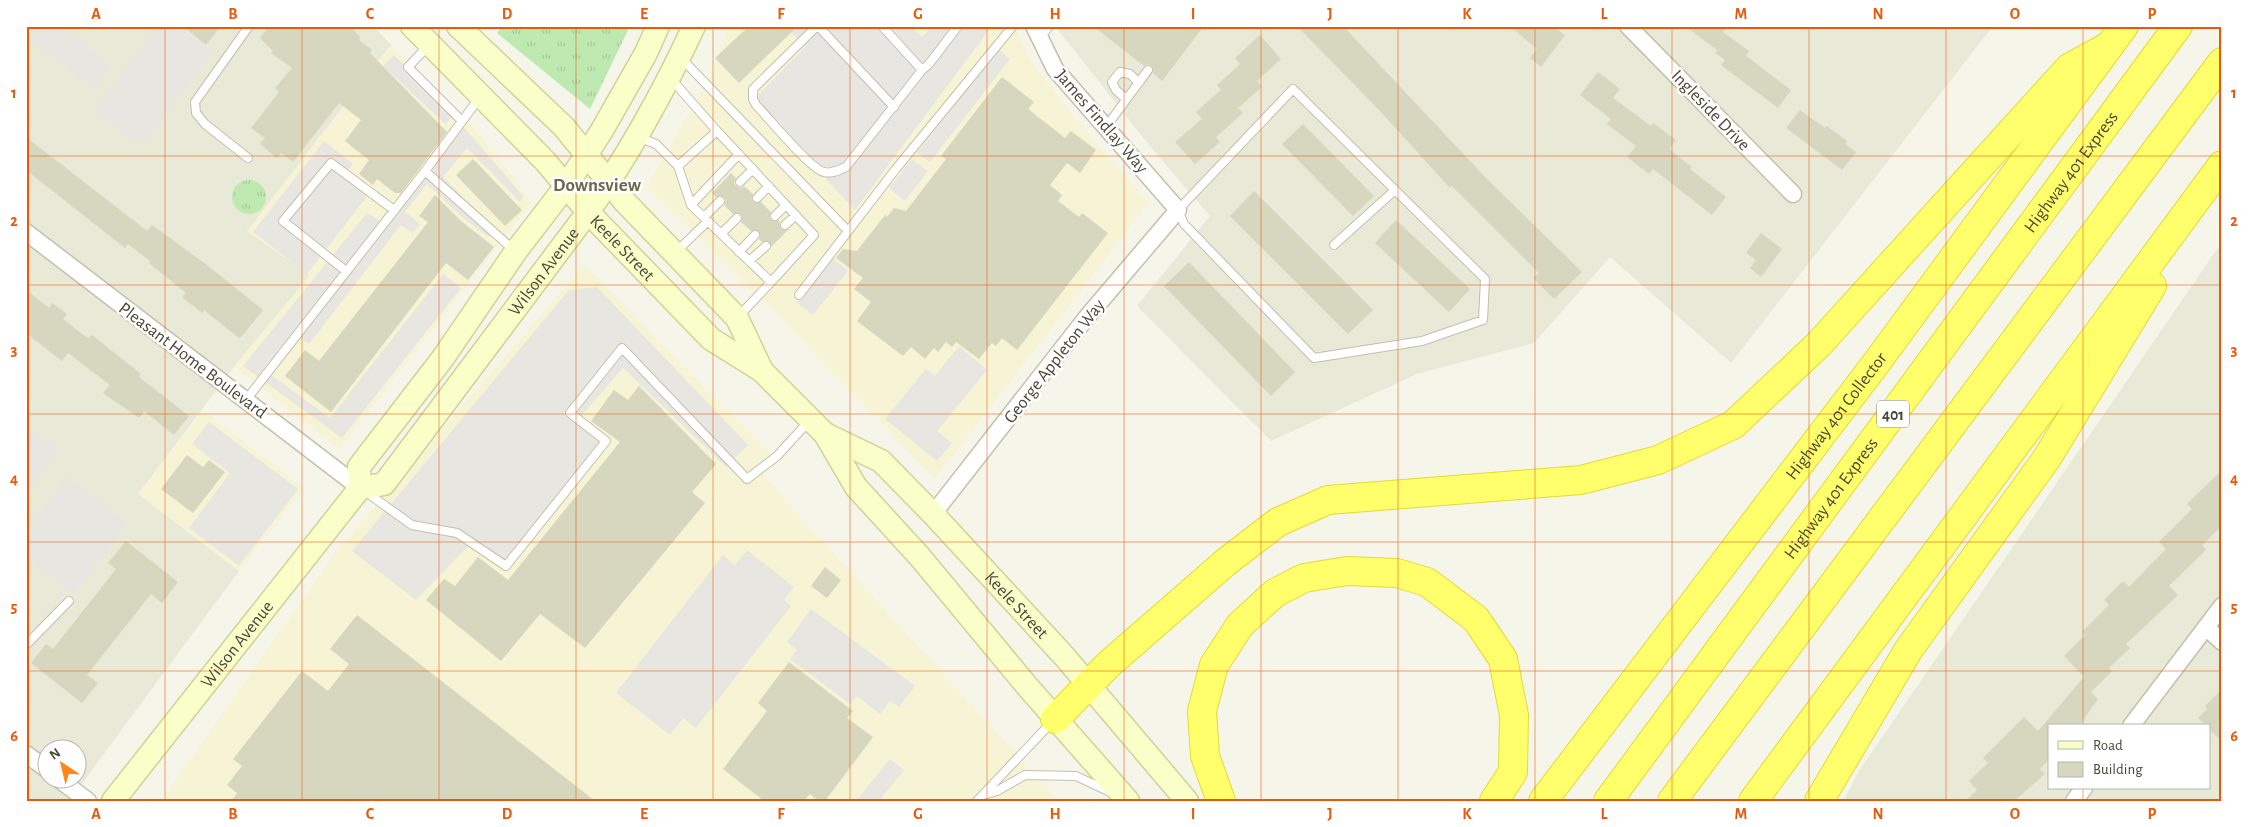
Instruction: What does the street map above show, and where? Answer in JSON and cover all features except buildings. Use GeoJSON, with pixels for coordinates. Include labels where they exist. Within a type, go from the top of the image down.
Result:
{"type":"FeatureCollection","features":[{"type":"Feature","properties":{"kind":"highway","name":"Highway 401 Express"},"geometry":{"type":"LineString","coordinates":[[1608,801],[2178,26]]}},
{"type":"Feature","properties":{"kind":"highway"},"geometry":{"type":"LineString","coordinates":[[1055,719],[1109,664],[1234,556],[1278,522],[1328,500],[1581,480],[1658,460],[1733,425],[1819,344],[2069,68],[2116,36]]}},
{"type":"Feature","properties":{"kind":"highway","name":"Highway 401 Collector"},"geometry":{"type":"LineString","coordinates":[[1544,801],[1877,362],[2116,36]]}},
{"type":"Feature","properties":{"kind":"highway"},"geometry":{"type":"LineString","coordinates":[[1672,801],[2222,62]]}},
{"type":"Feature","properties":{"kind":"highway"},"geometry":{"type":"LineString","coordinates":[[1753,801],[2222,165]]}},
{"type":"Feature","properties":{"kind":"highway"},"geometry":{"type":"LineString","coordinates":[[1819,801],[1909,649],[2047,458],[2222,173]]}},
{"type":"Feature","properties":{"kind":"highway"},"geometry":{"type":"LineString","coordinates":[[1221,801],[1205,756],[1202,710],[1214,665],[1240,625],[1275,593],[1304,578],[1347,571],[1397,573],[1427,582],[1476,619],[1503,659],[1514,715],[1513,772],[1494,801]]}},
{"type":"Feature","properties":{"kind":"main road","name":"Keele Street"},"geometry":{"type":"LineString","coordinates":[[412,26],[545,161],[588,212],[712,339],[762,370],[818,426],[856,487],[920,557],[1055,719],[1128,801]]}},
{"type":"Feature","properties":{"kind":"main road","name":"Keele Street"},"geometry":{"type":"LineString","coordinates":[[458,26],[564,127],[625,202],[737,318],[762,370]]}},
{"type":"Feature","properties":{"kind":"main road","name":"Wilson Avenue"},"geometry":{"type":"LineString","coordinates":[[113,801],[360,488],[359,468],[442,358],[516,251],[566,186],[646,53],[658,26]]}},
{"type":"Feature","properties":{"kind":"main road","name":"Wilson Avenue"},"geometry":{"type":"LineString","coordinates":[[360,488],[384,484],[588,212],[637,137],[670,78],[694,26]]}},
{"type":"Feature","properties":{"kind":"main road","name":"Keele Street"},"geometry":{"type":"LineString","coordinates":[[818,426],[881,461],[933,514],[1064,656],[1188,801]]}},
{"type":"Feature","properties":{"kind":"street","name":"Ingleside Drive"},"geometry":{"type":"LineString","coordinates":[[1634,28],[1793,194]]}},
{"type":"Feature","properties":{"kind":"street","name":"James Findlay Way"},"geometry":{"type":"LineString","coordinates":[[1041,30],[1055,69],[1178,210]]}},
{"type":"Feature","properties":{"kind":"street","name":"George Appleton Way"},"geometry":{"type":"LineString","coordinates":[[933,514],[1087,317],[1178,210]]}},
{"type":"Feature","properties":{"kind":"street","name":"Pleasant Home Boulevard"},"geometry":{"type":"LineString","coordinates":[[26,232],[360,488]]}},
{"type":"Feature","properties":{"kind":"street"},"geometry":{"type":"LineString","coordinates":[[2133,724],[2222,606]]}},
{"type":"Feature","properties":{"kind":"street"},"geometry":{"type":"LineString","coordinates":[[2206,627],[2222,642]]}},
{"type":"Feature","properties":{"kind":"street"},"geometry":{"type":"LineString","coordinates":[[26,754],[38,763]]}},
{"type":"Feature","properties":{"kind":"street"},"geometry":{"type":"LineString","coordinates":[[73,790],[88,801]]}},
{"type":"Feature","properties":{"kind":"street"},"geometry":{"type":"LineString","coordinates":[[2074,801],[2082,790]]}},
{"type":"Feature","properties":{"kind":"lane"},"geometry":{"type":"LineString","coordinates":[[248,158],[205,124],[196,113],[195,102],[249,26]]}},
{"type":"Feature","properties":{"kind":"lane"},"geometry":{"type":"LineString","coordinates":[[894,107],[818,26],[752,89],[756,105],[810,163],[822,172],[834,173],[846,167],[894,107],[922,70],[929,64],[958,26]]}},
{"type":"Feature","properties":{"kind":"lane"},"geometry":{"type":"LineString","coordinates":[[882,26],[922,70]]}},
{"type":"Feature","properties":{"kind":"lane"},"geometry":{"type":"LineString","coordinates":[[799,295],[1013,26]]}},
{"type":"Feature","properties":{"kind":"lane"},"geometry":{"type":"LineString","coordinates":[[430,45],[408,67],[462,121]]}},
{"type":"Feature","properties":{"kind":"lane"},"geometry":{"type":"LineString","coordinates":[[680,57],[848,231]]}},
{"type":"Feature","properties":{"kind":"lane"},"geometry":{"type":"LineString","coordinates":[[1106,127],[1148,70]]}},
{"type":"Feature","properties":{"kind":"lane"},"geometry":{"type":"LineString","coordinates":[[1126,99],[1116,90],[1112,82],[1120,72],[1130,74],[1139,83]]}},
{"type":"Feature","properties":{"kind":"lane"},"geometry":{"type":"LineString","coordinates":[[670,78],[814,235],[737,318]]}},
{"type":"Feature","properties":{"kind":"lane"},"geometry":{"type":"LineString","coordinates":[[1293,89],[1485,279],[1483,320],[1422,342],[1314,358],[1184,224],[1178,210],[1293,89]]}},
{"type":"Feature","properties":{"kind":"lane"},"geometry":{"type":"LineString","coordinates":[[246,400],[425,171],[481,96]]}},
{"type":"Feature","properties":{"kind":"lane"},"geometry":{"type":"LineString","coordinates":[[678,166],[717,131]]}},
{"type":"Feature","properties":{"kind":"lane"},"geometry":{"type":"LineString","coordinates":[[637,137],[656,144],[678,166],[691,205],[771,282]]}},
{"type":"Feature","properties":{"kind":"lane"},"geometry":{"type":"LineString","coordinates":[[691,205],[739,154]]}},
{"type":"Feature","properties":{"kind":"lane"},"geometry":{"type":"LineString","coordinates":[[346,271],[283,221],[331,163],[394,210]]}},
{"type":"Feature","properties":{"kind":"lane"},"geometry":{"type":"LineString","coordinates":[[740,182],[753,169]]}},
{"type":"Feature","properties":{"kind":"lane"},"geometry":{"type":"LineString","coordinates":[[425,171],[516,251]]}},
{"type":"Feature","properties":{"kind":"lane"},"geometry":{"type":"LineString","coordinates":[[757,198],[769,186]]}},
{"type":"Feature","properties":{"kind":"lane"},"geometry":{"type":"LineString","coordinates":[[1334,245],[1395,190]]}},
{"type":"Feature","properties":{"kind":"lane"},"geometry":{"type":"LineString","coordinates":[[675,253],[720,201]]}},
{"type":"Feature","properties":{"kind":"lane"},"geometry":{"type":"LineString","coordinates":[[776,216],[786,205]]}},
{"type":"Feature","properties":{"kind":"lane"},"geometry":{"type":"LineString","coordinates":[[785,226],[796,215]]}},
{"type":"Feature","properties":{"kind":"lane"},"geometry":{"type":"LineString","coordinates":[[721,234],[737,218]]}},
{"type":"Feature","properties":{"kind":"lane"},"geometry":{"type":"LineString","coordinates":[[739,252],[755,236]]}},
{"type":"Feature","properties":{"kind":"lane"},"geometry":{"type":"LineString","coordinates":[[749,262],[766,246]]}},
{"type":"Feature","properties":{"kind":"lane"},"geometry":{"type":"LineString","coordinates":[[360,488],[412,525],[457,533],[506,566],[606,441],[570,413],[622,348],[747,479],[818,426]]}},
{"type":"Feature","properties":{"kind":"lane"},"geometry":{"type":"LineString","coordinates":[[26,645],[69,600]]}},
{"type":"Feature","properties":{"kind":"lane"},"geometry":{"type":"LineString","coordinates":[[980,798],[1055,719]]}},
{"type":"Feature","properties":{"kind":"lane"},"geometry":{"type":"LineString","coordinates":[[980,798],[1025,775],[1066,775],[1076,776],[1128,801]]}},
{"type":"Feature","properties":{"kind":"shaded area"},"geometry":{"type":"Polygon","coordinates":[[[26,26],[373,26],[391,45],[247,231],[310,275],[234,367],[139,493],[239,571],[88,775],[88,740],[38,740],[38,790],[77,790],[69,801],[26,801],[26,26]]]}},
{"type":"Feature","properties":{"kind":"shaded area"},"geometry":{"type":"Polygon","coordinates":[[[26,26],[62,26],[112,66],[94,89],[26,36],[26,26]]]}},
{"type":"Feature","properties":{"kind":"shaded area"},"geometry":{"type":"Polygon","coordinates":[[[157,26],[177,26],[213,53],[142,146],[94,110],[157,26]]]}},
{"type":"Feature","properties":{"kind":"shaded area"},"geometry":{"type":"Polygon","coordinates":[[[729,26],[1014,26],[1031,61],[1074,117],[1149,203],[935,479],[775,313],[646,187],[711,74],[729,26]]]}},
{"type":"Feature","properties":{"kind":"shaded area"},"geometry":{"type":"Polygon","coordinates":[[[785,26],[910,26],[922,37],[932,26],[992,26],[855,210],[752,101],[805,47],[785,26]]]}},
{"type":"Feature","properties":{"kind":"shaded area"},"geometry":{"type":"Polygon","coordinates":[[[1055,26],[1993,26],[1731,363],[1610,257],[1534,343],[1417,374],[1271,441],[1137,306],[1210,216],[1149,145],[1055,26]]]}},
{"type":"Feature","properties":{"kind":"shaded area"},"geometry":{"type":"Polygon","coordinates":[[[391,45],[464,116],[527,195],[530,205],[339,449],[234,367],[310,275],[247,231],[391,45]]]}},
{"type":"Feature","properties":{"kind":"shaded area"},"geometry":{"type":"Polygon","coordinates":[[[998,49],[1010,59],[930,162],[917,153],[998,49]]]}},
{"type":"Feature","properties":{"kind":"shaded area"},"geometry":{"type":"Polygon","coordinates":[[[394,55],[456,113],[445,124],[383,66],[394,55]]]}},
{"type":"Feature","properties":{"kind":"shaded area"},"geometry":{"type":"Polygon","coordinates":[[[463,126],[523,196],[520,202],[467,148],[443,177],[496,230],[489,237],[463,218],[427,184],[405,212],[420,224],[412,233],[401,225],[309,344],[296,335],[266,371],[330,418],[443,274],[461,288],[342,438],[243,366],[367,213],[386,224],[463,126]]]}},
{"type":"Feature","properties":{"kind":"shaded area"},"geometry":{"type":"Polygon","coordinates":[[[324,141],[353,164],[343,175],[368,195],[307,274],[253,232],[324,141]]]}},
{"type":"Feature","properties":{"kind":"shaded area"},"geometry":{"type":"Polygon","coordinates":[[[912,159],[928,171],[905,201],[889,188],[912,159]]]}},
{"type":"Feature","properties":{"kind":"shaded area"},"geometry":{"type":"Polygon","coordinates":[[[2222,242],[2222,801],[1843,801],[1859,771],[2222,242]]]}},
{"type":"Feature","properties":{"kind":"shaded area"},"geometry":{"type":"Polygon","coordinates":[[[833,258],[848,271],[813,315],[797,303],[833,258]]]}},
{"type":"Feature","properties":{"kind":"shaded area"},"geometry":{"type":"Polygon","coordinates":[[[584,265],[777,460],[763,475],[1059,801],[161,801],[338,549],[584,265]]]}},
{"type":"Feature","properties":{"kind":"shaded area"},"geometry":{"type":"Polygon","coordinates":[[[597,287],[748,445],[726,467],[623,368],[576,422],[604,444],[503,562],[473,541],[416,600],[352,551],[569,290],[597,287]]]}},
{"type":"Feature","properties":{"kind":"shaded area"},"geometry":{"type":"Polygon","coordinates":[[[959,346],[987,370],[937,431],[952,443],[937,461],[885,419],[926,369],[935,376],[959,346]]]}},
{"type":"Feature","properties":{"kind":"shaded area"},"geometry":{"type":"Polygon","coordinates":[[[203,410],[304,488],[239,571],[138,494],[203,410]]]}},
{"type":"Feature","properties":{"kind":"shaded area"},"geometry":{"type":"Polygon","coordinates":[[[209,422],[298,489],[239,566],[189,528],[230,473],[192,444],[209,422]]]}},
{"type":"Feature","properties":{"kind":"shaded area"},"geometry":{"type":"Polygon","coordinates":[[[26,425],[59,450],[31,487],[26,484],[26,425]]]}},
{"type":"Feature","properties":{"kind":"shaded area"},"geometry":{"type":"Polygon","coordinates":[[[68,476],[128,523],[73,593],[26,556],[26,529],[68,476]]]}},
{"type":"Feature","properties":{"kind":"shaded area"},"geometry":{"type":"Polygon","coordinates":[[[747,550],[794,587],[784,600],[791,606],[696,728],[683,718],[670,735],[616,693],[723,555],[735,565],[747,550]]]}},
{"type":"Feature","properties":{"kind":"shaded area"},"geometry":{"type":"Polygon","coordinates":[[[811,609],[915,686],[899,707],[890,701],[880,714],[857,696],[850,704],[790,659],[797,650],[787,642],[811,609]]]}},
{"type":"Feature","properties":{"kind":"shaded area"},"geometry":{"type":"Polygon","coordinates":[[[890,759],[904,770],[879,801],[856,801],[890,759]]]}},
{"type":"Feature","properties":{"kind":"green space"},"geometry":{"type":"Polygon","coordinates":[[[502,26],[630,26],[590,109],[497,33],[502,26]]]}},
{"type":"Feature","properties":{"kind":"green space"},"geometry":{"type":"Polygon","coordinates":[[[249,180],[261,185],[266,197],[261,209],[249,214],[237,209],[232,197],[237,185],[249,180]]]}},
{"type":"Feature","properties":{"kind":"district","name":"Downsview"},"geometry":{"type":"Point","coordinates":[597,184]}}]}
